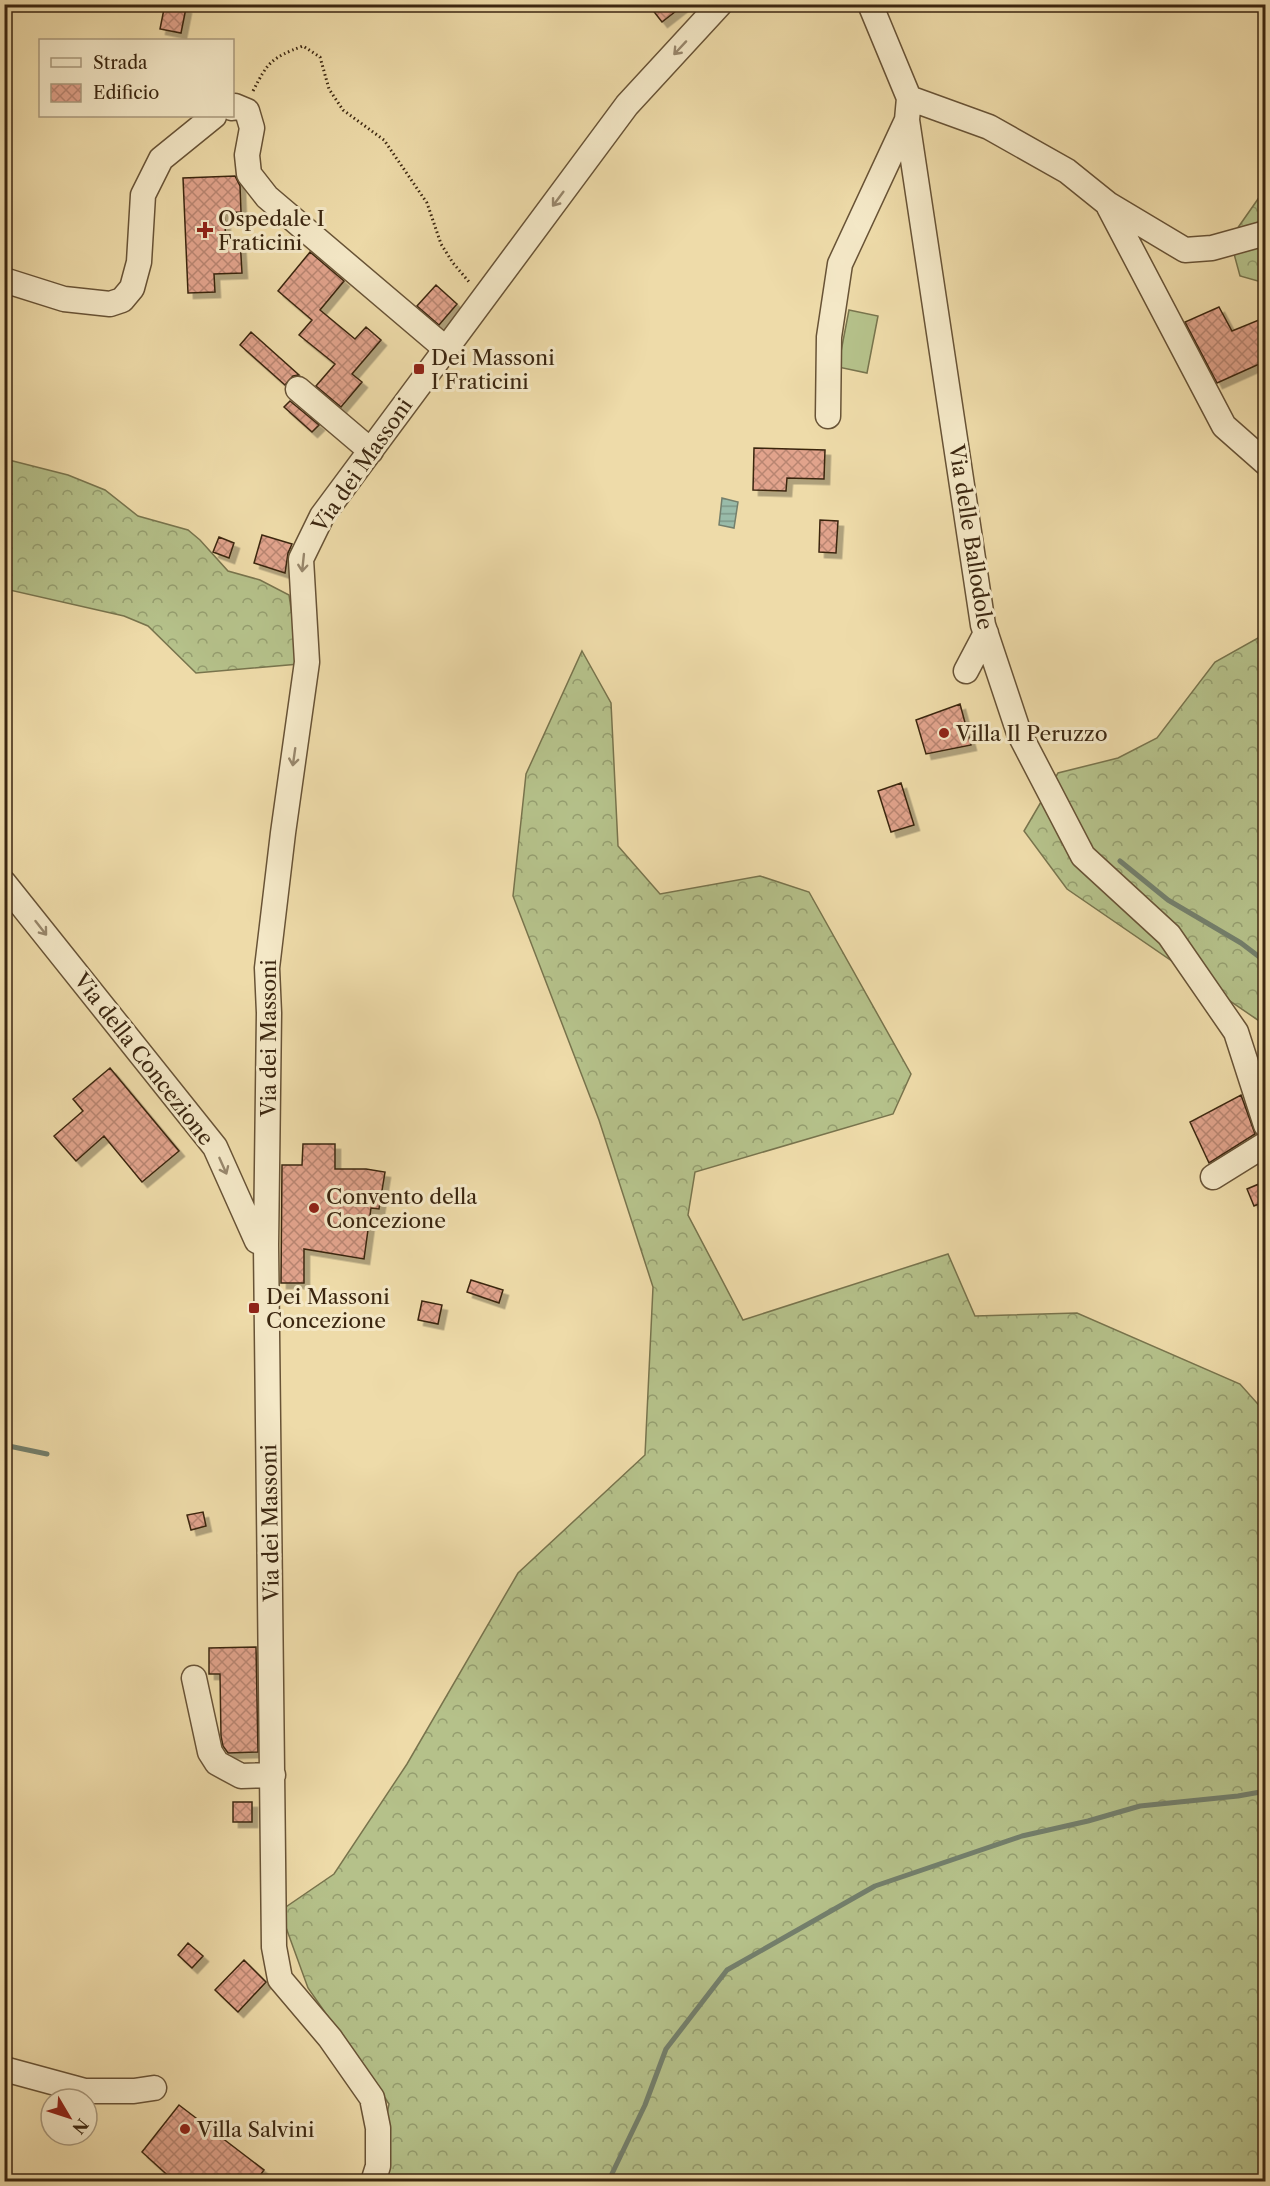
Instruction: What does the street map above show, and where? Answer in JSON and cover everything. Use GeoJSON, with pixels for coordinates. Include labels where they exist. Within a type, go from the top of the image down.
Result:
{"type":"FeatureCollection","features":[{"type":"Feature","properties":{"kind":"street","name":"Via dei Massoni"},"geometry":{"type":"LineString","coordinates":[[373,2181],[378,2166],[378,2128],[372,2098],[330,2038],[280,1979],[274,1947],[266,1245],[269,1013],[267,968],[307,662],[301,559],[322,516],[627,105],[720,4]]}},
{"type":"Feature","properties":{"kind":"street","name":"Via delle Ballodole"},"geometry":{"type":"LineString","coordinates":[[870,4],[908,109],[986,633],[1019,733],[1083,856],[1169,935],[1236,1032],[1266,1125]]}},
{"type":"Feature","properties":{"kind":"street"},"geometry":{"type":"LineString","coordinates":[[828,416],[829,337],[840,264],[908,109],[988,127],[1067,171],[1107,204],[1185,250],[1212,248],[1266,233]]}},
{"type":"Feature","properties":{"kind":"street"},"geometry":{"type":"LineString","coordinates":[[240,110],[252,128],[248,155],[249,174],[267,197],[446,349]]}},
{"type":"Feature","properties":{"kind":"street"},"geometry":{"type":"LineString","coordinates":[[4,280],[64,299],[110,304],[122,300],[132,288],[139,262],[143,195],[161,159],[213,117]]}},
{"type":"Feature","properties":{"kind":"street"},"geometry":{"type":"LineString","coordinates":[[1107,204],[1224,426],[1266,463]]}},
{"type":"Feature","properties":{"kind":"street"},"geometry":{"type":"LineString","coordinates":[[298,389],[371,451]]}},
{"type":"Feature","properties":{"kind":"street"},"geometry":{"type":"LineString","coordinates":[[966,671],[986,633]]}},
{"type":"Feature","properties":{"kind":"street","name":"Via della Concezione"},"geometry":{"type":"LineString","coordinates":[[4,883],[215,1147],[257,1241],[266,1245]]}},
{"type":"Feature","properties":{"kind":"street"},"geometry":{"type":"LineString","coordinates":[[1213,1178],[1266,1144]]}},
{"type":"Feature","properties":{"kind":"street"},"geometry":{"type":"LineString","coordinates":[[194,1678],[210,1752],[218,1763],[241,1776],[273,1775]]}},
{"type":"Feature","properties":{"kind":"street"},"geometry":{"type":"LineString","coordinates":[[4,2069],[85,2091],[135,2091],[154,2088]]}},
{"type":"Feature","properties":{"kind":"path"},"geometry":{"type":"LineString","coordinates":[[240,110],[253,92],[266,66],[286,53],[303,46],[320,57],[329,89],[343,110],[384,140],[427,203],[441,244],[453,263],[485,297]]}},
{"type":"Feature","properties":{"kind":"green space"},"geometry":{"type":"Polygon","coordinates":[[[1265,189],[1265,283],[1240,276],[1230,239],[1265,189]]]}},
{"type":"Feature","properties":{"kind":"green space"},"geometry":{"type":"Polygon","coordinates":[[[849,310],[878,316],[867,373],[838,367],[849,310]]]}},
{"type":"Feature","properties":{"kind":"green space"},"geometry":{"type":"Polygon","coordinates":[[[5,459],[68,475],[105,490],[138,516],[188,530],[228,571],[260,580],[289,595],[299,664],[196,673],[148,626],[124,616],[5,589],[5,459]]]}},
{"type":"Feature","properties":{"kind":"green space"},"geometry":{"type":"Polygon","coordinates":[[[1265,634],[1265,1025],[1067,889],[1024,831],[1058,773],[1118,758],[1157,738],[1215,662],[1265,634]]]}},
{"type":"Feature","properties":{"kind":"green space"},"geometry":{"type":"Polygon","coordinates":[[[582,651],[611,703],[618,846],[660,894],[760,876],[809,892],[911,1074],[893,1114],[695,1172],[688,1215],[743,1320],[948,1254],[975,1316],[1077,1313],[1240,1384],[1265,1412],[1265,2181],[374,2181],[389,2104],[308,1988],[280,1911],[334,1874],[407,1764],[518,1573],[645,1455],[653,1287],[599,1120],[513,896],[526,774],[582,651]]]}},
{"type":"Feature","properties":{"kind":"shaded area"},"geometry":{"type":"Polygon","coordinates":[[[722,498],[738,502],[734,528],[719,525],[722,498]]]}},
{"type":"Feature","properties":{"kind":"building"},"geometry":{"type":"Polygon","coordinates":[[[165,4],[186,8],[181,33],[160,29],[165,4]]]}},
{"type":"Feature","properties":{"kind":"building"},"geometry":{"type":"Polygon","coordinates":[[[648,4],[685,4],[662,22],[648,4]]]}},
{"type":"Feature","properties":{"kind":"building"},"geometry":{"type":"Polygon","coordinates":[[[235,176],[240,186],[241,212],[224,213],[226,240],[240,239],[242,273],[214,274],[215,292],[188,293],[183,178],[235,176]]]}},
{"type":"Feature","properties":{"kind":"building"},"geometry":{"type":"Polygon","coordinates":[[[310,252],[344,281],[320,310],[355,339],[366,327],[381,340],[352,374],[362,382],[341,407],[316,386],[335,364],[299,335],[312,320],[278,291],[310,252]]]}},
{"type":"Feature","properties":{"kind":"building"},"geometry":{"type":"Polygon","coordinates":[[[436,285],[457,304],[439,325],[417,306],[436,285]]]}},
{"type":"Feature","properties":{"kind":"building"},"geometry":{"type":"Polygon","coordinates":[[[1219,307],[1232,331],[1266,317],[1266,361],[1217,383],[1185,322],[1219,307]]]}},
{"type":"Feature","properties":{"kind":"building"},"geometry":{"type":"Polygon","coordinates":[[[251,332],[299,375],[293,376],[285,385],[240,345],[251,332]]]}},
{"type":"Feature","properties":{"kind":"building"},"geometry":{"type":"Polygon","coordinates":[[[290,401],[319,425],[312,432],[284,407],[290,401]]]}},
{"type":"Feature","properties":{"kind":"building"},"geometry":{"type":"Polygon","coordinates":[[[754,448],[825,450],[824,479],[787,478],[786,491],[753,490],[754,448]]]}},
{"type":"Feature","properties":{"kind":"building"},"geometry":{"type":"Polygon","coordinates":[[[820,520],[838,521],[836,553],[819,552],[820,520]]]}},
{"type":"Feature","properties":{"kind":"building"},"geometry":{"type":"Polygon","coordinates":[[[262,535],[292,544],[285,573],[254,563],[262,535]]]}},
{"type":"Feature","properties":{"kind":"building"},"geometry":{"type":"Polygon","coordinates":[[[219,537],[234,543],[229,558],[213,552],[219,537]]]}},
{"type":"Feature","properties":{"kind":"building","name":"Villa Il Peruzzo"},"geometry":{"type":"Polygon","coordinates":[[[960,704],[971,745],[926,754],[916,720],[960,704]]]}},
{"type":"Feature","properties":{"kind":"building"},"geometry":{"type":"Polygon","coordinates":[[[901,783],[914,825],[891,832],[878,791],[901,783]]]}},
{"type":"Feature","properties":{"kind":"building"},"geometry":{"type":"Polygon","coordinates":[[[110,1068],[179,1151],[142,1182],[104,1136],[76,1161],[54,1136],[83,1111],[73,1099],[110,1068]]]}},
{"type":"Feature","properties":{"kind":"building"},"geometry":{"type":"Polygon","coordinates":[[[1241,1095],[1255,1134],[1209,1163],[1190,1122],[1241,1095]]]}},
{"type":"Feature","properties":{"kind":"building","name":"Convento della Concezione"},"geometry":{"type":"Polygon","coordinates":[[[303,1144],[335,1144],[335,1169],[366,1169],[385,1172],[379,1209],[371,1208],[364,1259],[304,1249],[304,1283],[281,1283],[282,1165],[302,1165],[303,1144]]]}},
{"type":"Feature","properties":{"kind":"building"},"geometry":{"type":"Polygon","coordinates":[[[1266,1181],[1266,1201],[1254,1206],[1247,1189],[1266,1181]]]}},
{"type":"Feature","properties":{"kind":"building"},"geometry":{"type":"Polygon","coordinates":[[[471,1280],[503,1290],[499,1303],[467,1292],[471,1280]]]}},
{"type":"Feature","properties":{"kind":"building"},"geometry":{"type":"Polygon","coordinates":[[[422,1301],[442,1305],[438,1324],[418,1320],[422,1301]]]}},
{"type":"Feature","properties":{"kind":"building"},"geometry":{"type":"Polygon","coordinates":[[[203,1512],[206,1526],[191,1530],[187,1515],[203,1512]]]}},
{"type":"Feature","properties":{"kind":"building"},"geometry":{"type":"Polygon","coordinates":[[[256,1647],[258,1752],[228,1753],[223,1746],[221,1736],[220,1674],[209,1674],[209,1648],[256,1647]]]}},
{"type":"Feature","properties":{"kind":"building"},"geometry":{"type":"Polygon","coordinates":[[[233,1802],[252,1802],[252,1822],[233,1822],[233,1802]]]}},
{"type":"Feature","properties":{"kind":"building"},"geometry":{"type":"Polygon","coordinates":[[[188,1943],[203,1956],[192,1968],[178,1955],[188,1943]]]}},
{"type":"Feature","properties":{"kind":"building"},"geometry":{"type":"Polygon","coordinates":[[[244,1960],[266,1982],[238,2012],[215,1990],[244,1960]]]}},
{"type":"Feature","properties":{"kind":"building","name":"Villa Salvini"},"geometry":{"type":"Polygon","coordinates":[[[179,2105],[264,2170],[256,2181],[174,2181],[142,2152],[179,2105]]]}},
{"type":"Feature","properties":{"kind":"waterway"},"geometry":{"type":"LineString","coordinates":[[1120,861],[1168,900],[1241,943],[1266,962]]}},
{"type":"Feature","properties":{"kind":"waterway"},"geometry":{"type":"LineString","coordinates":[[4,1445],[47,1454]]}},
{"type":"Feature","properties":{"kind":"waterway"},"geometry":{"type":"LineString","coordinates":[[608,2182],[645,2105],[666,2049],[727,1970],[875,1886],[1022,1836],[1140,1806],[1266,1791]]}},
{"type":"Feature","properties":{"kind":"place","name":"Ospedale I Fraticini"},"geometry":{"type":"Point","coordinates":[205,230]}},
{"type":"Feature","properties":{"kind":"place","name":"Dei Massoni I Fraticini"},"geometry":{"type":"Point","coordinates":[419,369]}},
{"type":"Feature","properties":{"kind":"place","name":"Villa Il Peruzzo"},"geometry":{"type":"Point","coordinates":[944,733]}},
{"type":"Feature","properties":{"kind":"place","name":"Convento della Concezione"},"geometry":{"type":"Point","coordinates":[314,1208]}},
{"type":"Feature","properties":{"kind":"place","name":"Dei Massoni Concezione"},"geometry":{"type":"Point","coordinates":[254,1308]}},
{"type":"Feature","properties":{"kind":"place","name":"Villa Salvini"},"geometry":{"type":"Point","coordinates":[185,2129]}}]}
